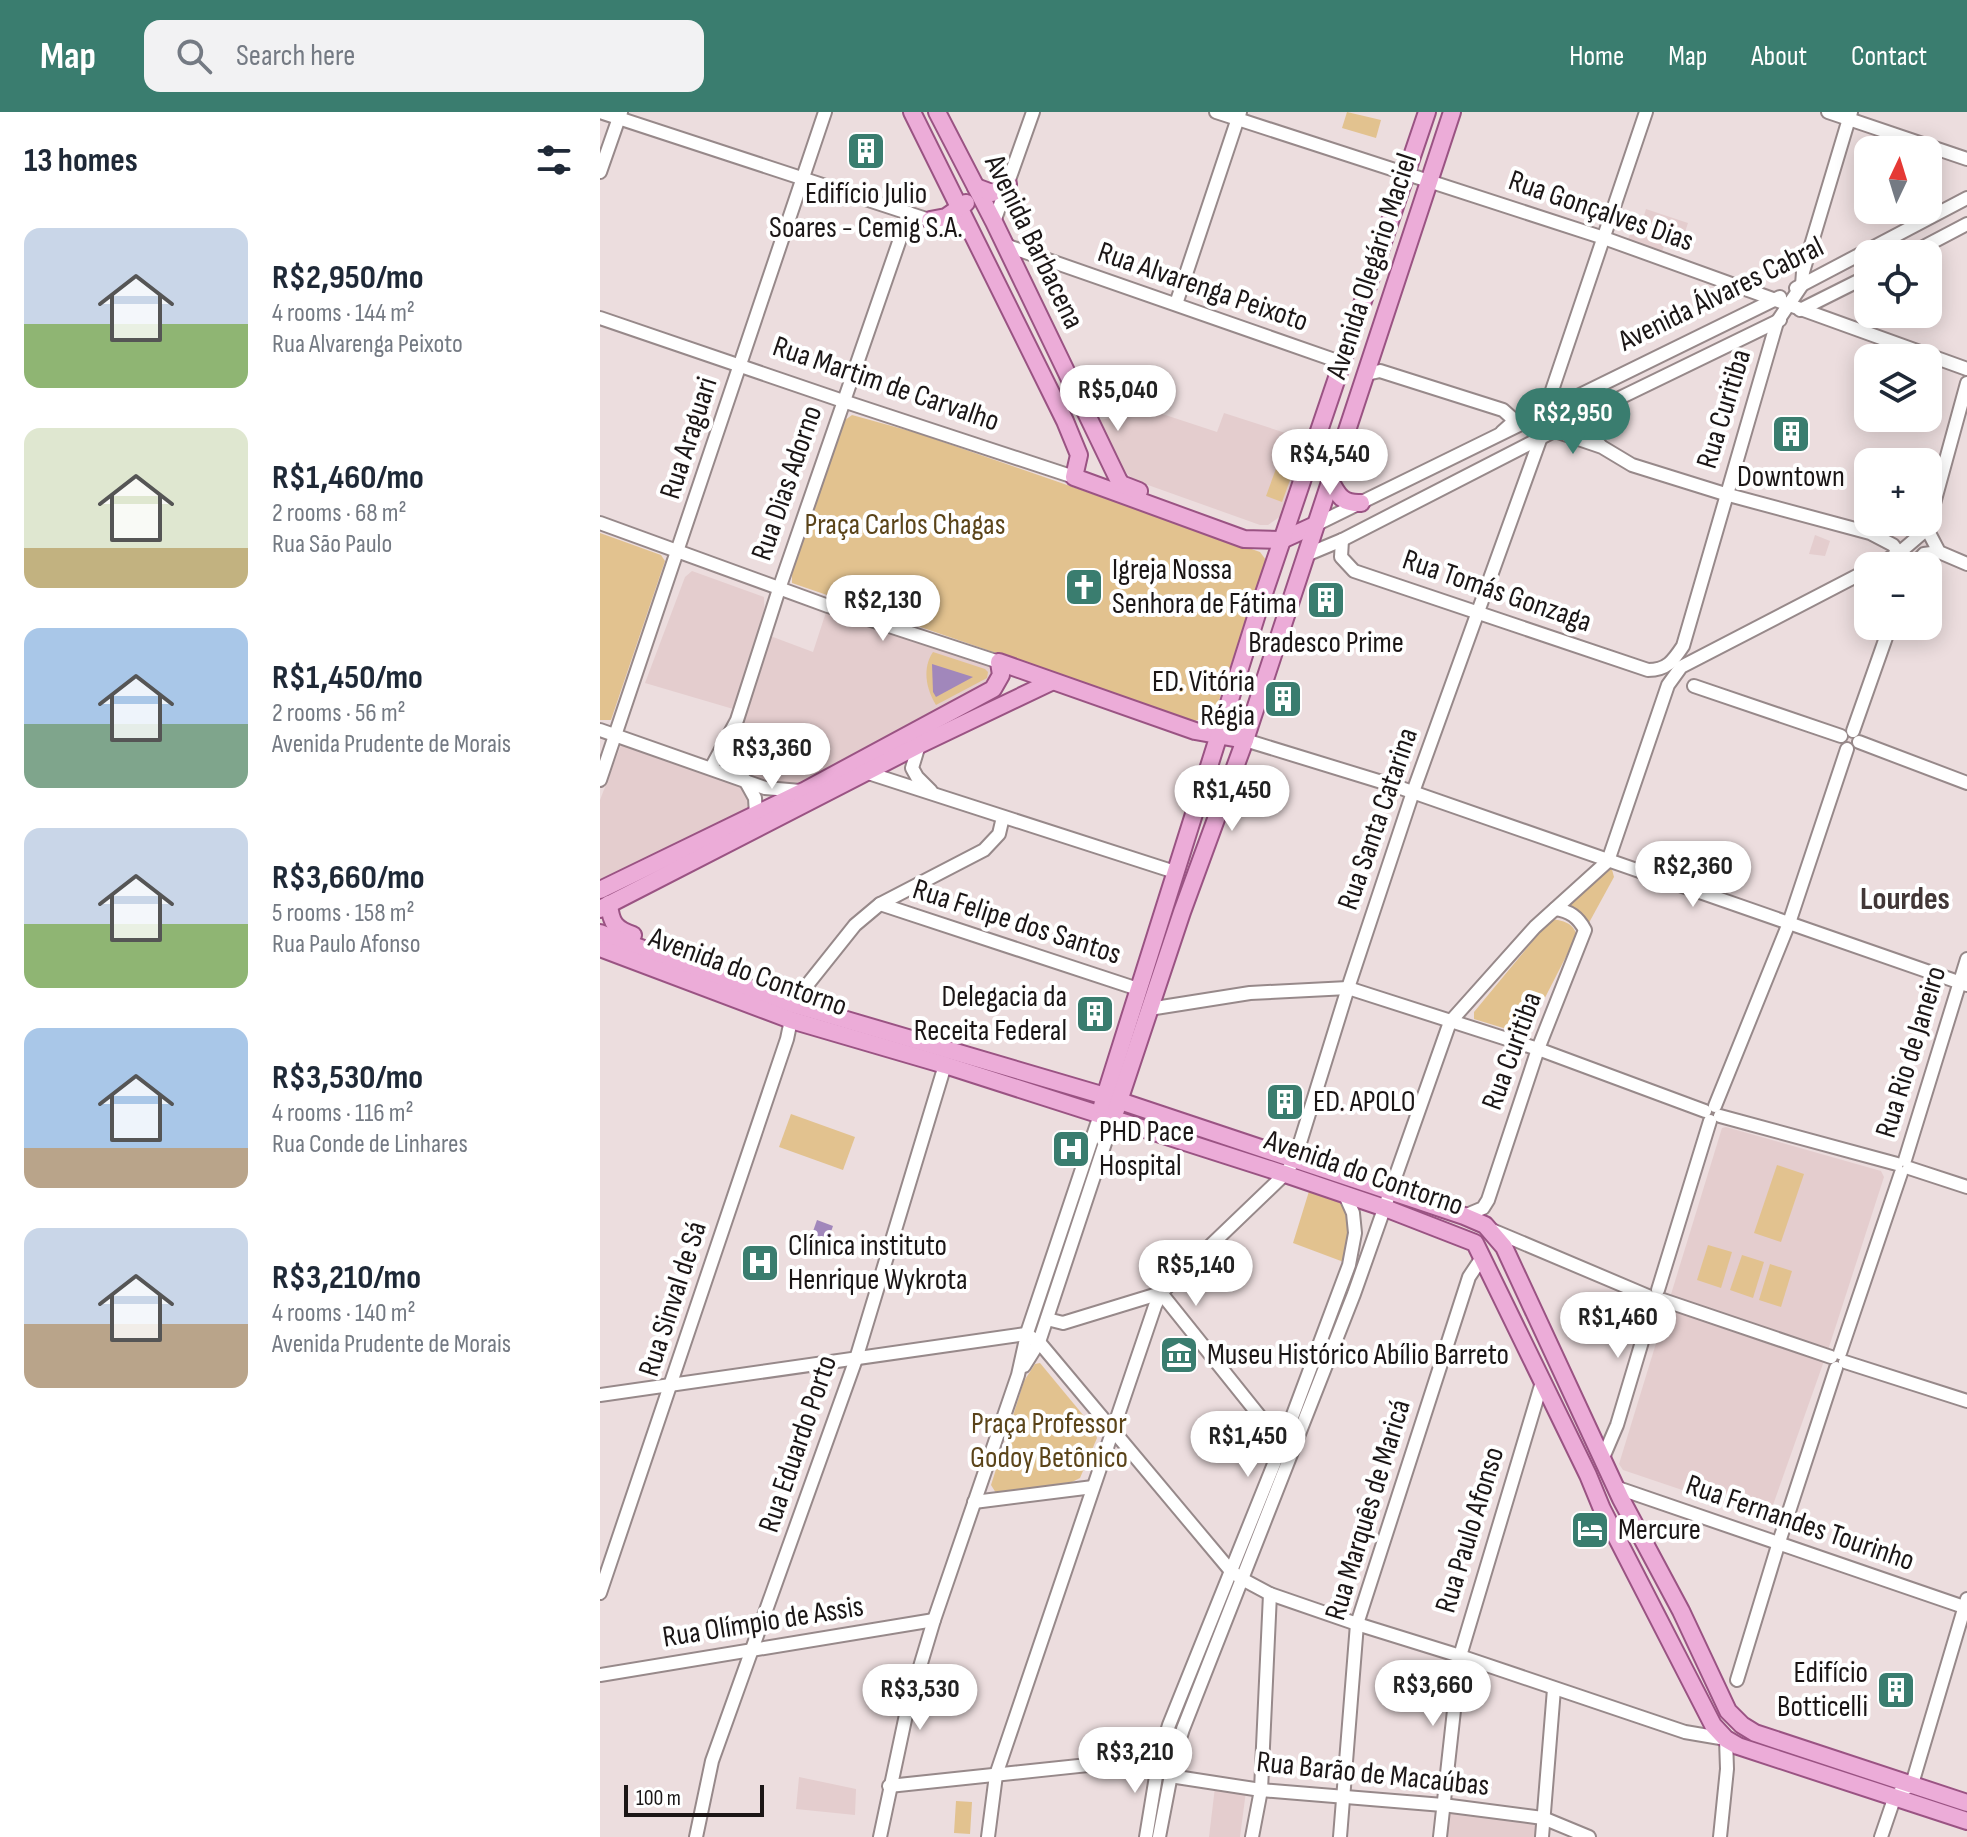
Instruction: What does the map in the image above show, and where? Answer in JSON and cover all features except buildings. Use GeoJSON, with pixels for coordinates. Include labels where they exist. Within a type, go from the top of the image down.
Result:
{"type":"FeatureCollection","features":[{"type":"Feature","properties":{"kind":"main road","name":"Avenida Barbacena"},"geometry":{"type":"LineString","coordinates":[[912,112],[1062,416],[1079,455],[1074,477]]}},
{"type":"Feature","properties":{"kind":"main road","name":"Avenida Barbacena"},"geometry":{"type":"LineString","coordinates":[[937,112],[1121,484],[1231,524],[1244,539]]}},
{"type":"Feature","properties":{"kind":"main road","name":"Avenida Olegário Maciel"},"geometry":{"type":"LineString","coordinates":[[1106,1117],[1138,989],[1175,872],[1282,540],[1427,112]]}},
{"type":"Feature","properties":{"kind":"main road","name":"Avenida Olegário Maciel"},"geometry":{"type":"LineString","coordinates":[[1112,1098],[1149,1009],[1245,740],[1452,112]]}},
{"type":"Feature","properties":{"kind":"main road"},"geometry":{"type":"LineString","coordinates":[[930,220],[960,210],[970,200],[974,183],[992,193],[1008,184]]}},
{"type":"Feature","properties":{"kind":"main road"},"geometry":{"type":"LineString","coordinates":[[1000,290],[1014,286],[1021,279]]}},
{"type":"Feature","properties":{"kind":"main road"},"geometry":{"type":"LineString","coordinates":[[1022,335],[1032,327],[1044,326]]}},
{"type":"Feature","properties":{"kind":"main road"},"geometry":{"type":"LineString","coordinates":[[1062,416],[1083,406]]}},
{"type":"Feature","properties":{"kind":"main road","name":"Rua Martim de Carvalho"},"geometry":{"type":"LineString","coordinates":[[1074,477],[1244,539],[1282,540]]}},
{"type":"Feature","properties":{"kind":"main road"},"geometry":{"type":"LineString","coordinates":[[1330,480],[1343,500],[1361,503]]}},
{"type":"Feature","properties":{"kind":"main road","name":"Avenida Álvares Cabral"},"geometry":{"type":"LineString","coordinates":[[1282,540],[1315,525]]}},
{"type":"Feature","properties":{"kind":"main road"},"geometry":{"type":"LineString","coordinates":[[603,901],[756,815],[993,689],[1001,675],[999,662],[1195,731],[1245,740]]}},
{"type":"Feature","properties":{"kind":"main road"},"geometry":{"type":"LineString","coordinates":[[603,901],[688,865],[919,745],[1051,682]]}},
{"type":"Feature","properties":{"kind":"main road"},"geometry":{"type":"LineString","coordinates":[[688,865],[696,853],[741,830],[756,815]]}},
{"type":"Feature","properties":{"kind":"main road"},"geometry":{"type":"LineString","coordinates":[[1175,872],[1182,879],[1182,912]]}},
{"type":"Feature","properties":{"kind":"main road"},"geometry":{"type":"LineString","coordinates":[[603,901],[611,920],[621,931],[730,972],[792,1012]]}},
{"type":"Feature","properties":{"kind":"main road","name":"Avenida do Contorno"},"geometry":{"type":"LineString","coordinates":[[600,933],[792,1012],[1112,1098],[1295,1159],[1468,1238],[1483,1256],[1675,1655],[1713,1725],[1726,1739]]}},
{"type":"Feature","properties":{"kind":"main road","name":"Avenida do Contorno"},"geometry":{"type":"LineString","coordinates":[[600,948],[945,1065],[1345,1195],[1388,1200],[1464,1216],[1489,1229],[1504,1247],[1592,1440],[1681,1611],[1728,1711],[1755,1733],[1967,1803]]}},
{"type":"Feature","properties":{"kind":"main road"},"geometry":{"type":"LineString","coordinates":[[600,960],[748,1012],[792,1012]]}},
{"type":"Feature","properties":{"kind":"main road"},"geometry":{"type":"LineString","coordinates":[[1726,1739],[1755,1733]]}},
{"type":"Feature","properties":{"kind":"main road"},"geometry":{"type":"LineString","coordinates":[[1726,1739],[1738,1746],[1967,1821]]}},
{"type":"Feature","properties":{"kind":"street"},"geometry":{"type":"LineString","coordinates":[[600,112],[620,115],[972,234]]}},
{"type":"Feature","properties":{"kind":"street","name":"Rua Araguari"},"geometry":{"type":"LineString","coordinates":[[600,780],[825,112]]}},
{"type":"Feature","properties":{"kind":"street"},"geometry":{"type":"LineString","coordinates":[[994,222],[1033,112]]}},
{"type":"Feature","properties":{"kind":"street","name":"Rua Gonçalves Dias"},"geometry":{"type":"LineString","coordinates":[[1216,112],[1239,116],[1604,238],[1967,369]]}},
{"type":"Feature","properties":{"kind":"street"},"geometry":{"type":"LineString","coordinates":[[1544,414],[1646,112]]}},
{"type":"Feature","properties":{"kind":"street"},"geometry":{"type":"LineString","coordinates":[[1828,112],[1849,116],[1967,159]]}},
{"type":"Feature","properties":{"kind":"street"},"geometry":{"type":"LineString","coordinates":[[600,172],[620,115]]}},
{"type":"Feature","properties":{"kind":"street"},"geometry":{"type":"LineString","coordinates":[[1176,304],[1239,116]]}},
{"type":"Feature","properties":{"kind":"street"},"geometry":{"type":"LineString","coordinates":[[1826,298],[1802,285],[1803,272],[1849,116]]}},
{"type":"Feature","properties":{"kind":"street","name":"Avenida Álvares Cabral"},"geometry":{"type":"LineString","coordinates":[[1315,525],[1579,396],[1782,302],[1802,285],[1967,198]]}},
{"type":"Feature","properties":{"kind":"street","name":"Rua Dias Adorno"},"geometry":{"type":"LineString","coordinates":[[711,768],[737,720],[909,213]]}},
{"type":"Feature","properties":{"kind":"street"},"geometry":{"type":"LineString","coordinates":[[1937,240],[1967,224]]}},
{"type":"Feature","properties":{"kind":"street","name":"Rua Alvarenga Peixoto"},"geometry":{"type":"LineString","coordinates":[[1005,245],[1343,363]]}},
{"type":"Feature","properties":{"kind":"street"},"geometry":{"type":"LineString","coordinates":[[1021,279],[1025,269],[1046,259]]}},
{"type":"Feature","properties":{"kind":"street","name":"Avenida Álvares Cabral"},"geometry":{"type":"LineString","coordinates":[[1306,555],[1342,540],[1498,458],[1854,283]]}},
{"type":"Feature","properties":{"kind":"street","name":"Rua Curitiba"},"geometry":{"type":"LineString","coordinates":[[1683,646],[1782,302]]}},
{"type":"Feature","properties":{"kind":"street","name":"Rua Martim de Carvalho"},"geometry":{"type":"LineString","coordinates":[[600,318],[1074,477]]}},
{"type":"Feature","properties":{"kind":"street"},"geometry":{"type":"LineString","coordinates":[[1367,374],[1380,371],[1503,410],[1512,418],[1511,424],[1499,435]]}},
{"type":"Feature","properties":{"kind":"street"},"geometry":{"type":"LineString","coordinates":[[1557,377],[1566,389],[1579,396]]}},
{"type":"Feature","properties":{"kind":"street"},"geometry":{"type":"LineString","coordinates":[[1942,474],[1967,383]]}},
{"type":"Feature","properties":{"kind":"street"},"geometry":{"type":"LineString","coordinates":[[1599,408],[1591,422],[1591,430],[1593,438],[1602,447]]}},
{"type":"Feature","properties":{"kind":"street"},"geometry":{"type":"LineString","coordinates":[[1555,431],[1602,447],[1632,465],[1870,533],[1893,545],[1898,552]]}},
{"type":"Feature","properties":{"kind":"street","name":"Rua Santa Catarina"},"geometry":{"type":"LineString","coordinates":[[1161,1293],[1285,1174],[1295,1159],[1413,792],[1541,437]]}},
{"type":"Feature","properties":{"kind":"street"},"geometry":{"type":"LineString","coordinates":[[1498,458],[1518,464],[1523,481]]}},
{"type":"Feature","properties":{"kind":"street"},"geometry":{"type":"LineString","coordinates":[[600,523],[828,606],[999,662]]}},
{"type":"Feature","properties":{"kind":"street"},"geometry":{"type":"LineString","coordinates":[[1900,552],[1919,536]]}},
{"type":"Feature","properties":{"kind":"street"},"geometry":{"type":"LineString","coordinates":[[1931,536],[1939,552]]}},
{"type":"Feature","properties":{"kind":"street","name":"Rua Tomás Gonzaga"},"geometry":{"type":"LineString","coordinates":[[1342,540],[1341,557],[1354,571],[1648,670],[1658,670],[1673,662],[1683,646]]}},
{"type":"Feature","properties":{"kind":"street"},"geometry":{"type":"LineString","coordinates":[[1942,553],[1967,564]]}},
{"type":"Feature","properties":{"kind":"street"},"geometry":{"type":"LineString","coordinates":[[1159,1837],[1175,1754],[1293,1454],[1388,1200],[1450,1022],[1535,927],[1608,861],[1673,676],[1691,660],[1854,577]]}},
{"type":"Feature","properties":{"kind":"street"},"geometry":{"type":"LineString","coordinates":[[1602,1460],[1617,1425],[1712,1113],[1789,923],[1885,640]]}},
{"type":"Feature","properties":{"kind":"street"},"geometry":{"type":"LineString","coordinates":[[1683,646],[1684,654],[1691,660]]}},
{"type":"Feature","properties":{"kind":"street"},"geometry":{"type":"LineString","coordinates":[[1694,686],[1967,783]]}},
{"type":"Feature","properties":{"kind":"street"},"geometry":{"type":"LineString","coordinates":[[600,730],[765,788],[804,791]]}},
{"type":"Feature","properties":{"kind":"street"},"geometry":{"type":"LineString","coordinates":[[1245,740],[1413,792],[1963,984]]}},
{"type":"Feature","properties":{"kind":"street"},"geometry":{"type":"LineString","coordinates":[[919,745],[912,768],[933,794]]}},
{"type":"Feature","properties":{"kind":"street"},"geometry":{"type":"LineString","coordinates":[[846,767],[1175,872]]}},
{"type":"Feature","properties":{"kind":"street"},"geometry":{"type":"LineString","coordinates":[[745,780],[755,798],[756,815]]}},
{"type":"Feature","properties":{"kind":"street"},"geometry":{"type":"LineString","coordinates":[[792,1012],[855,925],[880,904],[984,850],[999,834],[1003,817]]}},
{"type":"Feature","properties":{"kind":"street","name":"Rua Felipe dos Santos"},"geometry":{"type":"LineString","coordinates":[[880,904],[1138,989]]}},
{"type":"Feature","properties":{"kind":"street","name":"Rua Curitiba"},"geometry":{"type":"LineString","coordinates":[[1464,1216],[1483,1208],[1488,1200],[1538,1049],[1585,930],[1571,914],[1555,909]]}},
{"type":"Feature","properties":{"kind":"street","name":"Rua Rio de Janeiro"},"geometry":{"type":"LineString","coordinates":[[1737,1680],[1838,1360],[1963,984],[1967,959]]}},
{"type":"Feature","properties":{"kind":"street"},"geometry":{"type":"LineString","coordinates":[[1149,1009],[1250,993],[1348,988],[1538,1049],[1712,1113],[1967,1187]]}},
{"type":"Feature","properties":{"kind":"street","name":"Rua Sinval de Sá"},"geometry":{"type":"LineString","coordinates":[[600,1593],[672,1385],[792,1012]]}},
{"type":"Feature","properties":{"kind":"street","name":"Rua Eduardo Porto"},"geometry":{"type":"LineString","coordinates":[[696,1837],[712,1761],[856,1359],[945,1065]]}},
{"type":"Feature","properties":{"kind":"street"},"geometry":{"type":"LineString","coordinates":[[1018,1375],[1039,1342],[1047,1319],[1106,1117]]}},
{"type":"Feature","properties":{"kind":"street"},"geometry":{"type":"LineString","coordinates":[[880,1837],[907,1710],[934,1620],[1018,1375],[1026,1334],[1106,1117]]}},
{"type":"Feature","properties":{"kind":"street"},"geometry":{"type":"LineString","coordinates":[[1146,1837],[1159,1758],[1169,1725],[1282,1444],[1349,1265],[1355,1233],[1353,1213],[1345,1195]]}},
{"type":"Feature","properties":{"kind":"street"},"geometry":{"type":"LineString","coordinates":[[1489,1229],[1656,1298],[1967,1401]]}},
{"type":"Feature","properties":{"kind":"street","name":"Rua Marquês de Maricá"},"geometry":{"type":"LineString","coordinates":[[1340,1837],[1357,1624],[1469,1277],[1483,1256]]}},
{"type":"Feature","properties":{"kind":"street"},"geometry":{"type":"LineString","coordinates":[[1047,1319],[1063,1323],[1161,1293]]}},
{"type":"Feature","properties":{"kind":"street"},"geometry":{"type":"LineString","coordinates":[[988,1837],[996,1775],[1161,1293]]}},
{"type":"Feature","properties":{"kind":"street"},"geometry":{"type":"LineString","coordinates":[[1161,1293],[1282,1444]]}},
{"type":"Feature","properties":{"kind":"street"},"geometry":{"type":"LineString","coordinates":[[600,1395],[1026,1334],[1039,1342],[1230,1570],[1242,1579],[1270,1594],[1357,1624],[1685,1732],[1726,1739],[1727,1769],[1720,1837]]}},
{"type":"Feature","properties":{"kind":"street","name":"Rua Paulo Afonso"},"geometry":{"type":"LineString","coordinates":[[1440,1837],[1460,1656],[1542,1382]]}},
{"type":"Feature","properties":{"kind":"street"},"geometry":{"type":"LineString","coordinates":[[1592,1440],[1617,1425]]}},
{"type":"Feature","properties":{"kind":"street"},"geometry":{"type":"LineString","coordinates":[[974,1502],[1093,1487]]}},
{"type":"Feature","properties":{"kind":"street","name":"Rua Fernandes Tourinho"},"geometry":{"type":"LineString","coordinates":[[1615,1487],[1966,1605]]}},
{"type":"Feature","properties":{"kind":"street"},"geometry":{"type":"LineString","coordinates":[[1252,1837],[1261,1790],[1270,1594]]}},
{"type":"Feature","properties":{"kind":"street"},"geometry":{"type":"LineString","coordinates":[[1881,1837],[1895,1796],[1912,1784],[1966,1605]]}},
{"type":"Feature","properties":{"kind":"street","name":"Rua Olímpio de Assis"},"geometry":{"type":"LineString","coordinates":[[600,1675],[934,1620]]}},
{"type":"Feature","properties":{"kind":"street"},"geometry":{"type":"LineString","coordinates":[[1542,1837],[1554,1689]]}},
{"type":"Feature","properties":{"kind":"street"},"geometry":{"type":"LineString","coordinates":[[889,1786],[1175,1754]]}},
{"type":"Feature","properties":{"kind":"street"},"geometry":{"type":"LineString","coordinates":[[1159,1758],[1170,1776]]}},
{"type":"Feature","properties":{"kind":"street","name":"Rua Barão de Macaúbas"},"geometry":{"type":"LineString","coordinates":[[1170,1776],[1261,1790],[1443,1805],[1543,1818],[1589,1837]]}},
{"type":"Feature","properties":{"kind":"shaded area"},"geometry":{"type":"Polygon","coordinates":[[[1646,209],[1688,223],[1679,250],[1665,244],[1662,251],[1628,239],[1633,227],[1640,229],[1646,209]]]}},
{"type":"Feature","properties":{"kind":"shaded area"},"geometry":{"type":"Polygon","coordinates":[[[1135,405],[1217,432],[1224,413],[1307,440],[1281,516],[1268,525],[1260,525],[1134,480],[1122,469],[1097,421],[1122,415],[1135,405]]]}},
{"type":"Feature","properties":{"kind":"shaded area"},"geometry":{"type":"Polygon","coordinates":[[[1815,535],[1830,541],[1825,556],[1809,554],[1815,535]]]}},
{"type":"Feature","properties":{"kind":"shaded area"},"geometry":{"type":"Polygon","coordinates":[[[692,571],[764,597],[765,634],[813,652],[828,606],[999,662],[998,682],[804,791],[746,781],[756,815],[600,890],[600,800],[621,745],[714,775],[745,779],[762,730],[737,720],[740,711],[645,683],[685,577],[692,571]]]}},
{"type":"Feature","properties":{"kind":"shaded area"},"geometry":{"type":"Polygon","coordinates":[[[932,664],[973,677],[936,697],[932,664]]]}},
{"type":"Feature","properties":{"kind":"shaded area"},"geometry":{"type":"Polygon","coordinates":[[[1722,1128],[1881,1171],[1884,1177],[1830,1344],[1768,1519],[1623,1470],[1619,1464],[1722,1128]]]}},
{"type":"Feature","properties":{"kind":"shaded area"},"geometry":{"type":"Polygon","coordinates":[[[817,1220],[833,1226],[822,1257],[806,1251],[817,1220]]]}},
{"type":"Feature","properties":{"kind":"shaded area"},"geometry":{"type":"Polygon","coordinates":[[[799,1777],[856,1789],[855,1815],[796,1809],[799,1777]]]}},
{"type":"Feature","properties":{"kind":"shaded area"},"geometry":{"type":"Polygon","coordinates":[[[1215,1787],[1246,1791],[1240,1837],[1209,1837],[1215,1787]]]}},
{"type":"Feature","properties":{"kind":"shaded area"},"geometry":{"type":"Polygon","coordinates":[[[1444,1806],[1544,1818],[1543,1837],[1441,1837],[1444,1806]]]}},
{"type":"Feature","properties":{"kind":"green space"},"geometry":{"type":"Polygon","coordinates":[[[1347,112],[1381,120],[1376,138],[1342,128],[1347,112]]]}},
{"type":"Feature","properties":{"kind":"green space","name":"Praça Carlos Chagas"},"geometry":{"type":"Polygon","coordinates":[[[852,415],[917,433],[1260,552],[1266,560],[1217,706],[1211,714],[1195,721],[792,583],[792,573],[841,423],[852,415]]]}},
{"type":"Feature","properties":{"kind":"green space"},"geometry":{"type":"Polygon","coordinates":[[[1277,466],[1293,472],[1282,502],[1266,496],[1277,466]]]}},
{"type":"Feature","properties":{"kind":"green space"},"geometry":{"type":"Polygon","coordinates":[[[600,533],[661,555],[665,561],[611,720],[600,720],[600,533]]]}},
{"type":"Feature","properties":{"kind":"green space"},"geometry":{"type":"Polygon","coordinates":[[[933,652],[985,669],[987,678],[936,705],[927,678],[927,665],[933,652]]]}},
{"type":"Feature","properties":{"kind":"green space"},"geometry":{"type":"Polygon","coordinates":[[[1610,862],[1614,877],[1585,930],[1555,909],[1610,862]]]}},
{"type":"Feature","properties":{"kind":"green space"},"geometry":{"type":"Polygon","coordinates":[[[1551,919],[1567,923],[1577,935],[1526,1035],[1474,1019],[1474,1012],[1551,919]]]}},
{"type":"Feature","properties":{"kind":"green space"},"geometry":{"type":"Polygon","coordinates":[[[791,1114],[855,1137],[843,1170],[779,1147],[791,1114]]]}},
{"type":"Feature","properties":{"kind":"green space"},"geometry":{"type":"Polygon","coordinates":[[[1777,1165],[1804,1174],[1781,1242],[1754,1233],[1777,1165]]]}},
{"type":"Feature","properties":{"kind":"green space"},"geometry":{"type":"Polygon","coordinates":[[[1310,1188],[1335,1196],[1346,1209],[1351,1227],[1349,1264],[1293,1243],[1310,1188]]]}},
{"type":"Feature","properties":{"kind":"green space"},"geometry":{"type":"Polygon","coordinates":[[[1708,1245],[1732,1252],[1721,1288],[1697,1280],[1708,1245]]]}},
{"type":"Feature","properties":{"kind":"green space"},"geometry":{"type":"Polygon","coordinates":[[[1742,1255],[1764,1262],[1753,1298],[1730,1290],[1742,1255]]]}},
{"type":"Feature","properties":{"kind":"green space"},"geometry":{"type":"Polygon","coordinates":[[[1770,1264],[1792,1271],[1781,1307],[1759,1300],[1770,1264]]]}},
{"type":"Feature","properties":{"kind":"green space","name":"Praça Professor Godoy Betônico"},"geometry":{"type":"Polygon","coordinates":[[[1040,1363],[1093,1427],[1097,1438],[1080,1478],[1072,1482],[996,1493],[991,1485],[1024,1381],[1035,1364],[1040,1363]]]}},
{"type":"Feature","properties":{"kind":"green space"},"geometry":{"type":"Polygon","coordinates":[[[956,1801],[972,1802],[970,1834],[954,1833],[956,1801]]]}},
{"type":"Feature","properties":{"kind":"place","name":"Edifício Julio Soares - Cemig S.A."},"geometry":{"type":"Point","coordinates":[866,151]}},
{"type":"Feature","properties":{"kind":"place","name":"Downtown"},"geometry":{"type":"Point","coordinates":[1791,434]}},
{"type":"Feature","properties":{"kind":"place","name":"Igreja Nossa Senhora de Fátima"},"geometry":{"type":"Point","coordinates":[1084,587]}},
{"type":"Feature","properties":{"kind":"place","name":"Bradesco Prime"},"geometry":{"type":"Point","coordinates":[1326,600]}},
{"type":"Feature","properties":{"kind":"place","name":"ED. Vitória Régia"},"geometry":{"type":"Point","coordinates":[1283,699]}},
{"type":"Feature","properties":{"kind":"place","name":"Delegacia da Receita Federal"},"geometry":{"type":"Point","coordinates":[1095,1014]}},
{"type":"Feature","properties":{"kind":"place","name":"ED. APOLO"},"geometry":{"type":"Point","coordinates":[1285,1102]}},
{"type":"Feature","properties":{"kind":"place","name":"PHD Pace Hospital"},"geometry":{"type":"Point","coordinates":[1071,1149]}},
{"type":"Feature","properties":{"kind":"place","name":"Clínica instituto Henrique Wykrota"},"geometry":{"type":"Point","coordinates":[760,1263]}},
{"type":"Feature","properties":{"kind":"place","name":"Museu Histórico Abílio Barreto"},"geometry":{"type":"Point","coordinates":[1179,1355]}},
{"type":"Feature","properties":{"kind":"place","name":"Mercure"},"geometry":{"type":"Point","coordinates":[1590,1530]}},
{"type":"Feature","properties":{"kind":"place","name":"Edifício Botticelli"},"geometry":{"type":"Point","coordinates":[1896,1690]}},
{"type":"Feature","properties":{"kind":"district","name":"Lourdes"},"geometry":{"type":"Point","coordinates":[1905,899]}}]}
